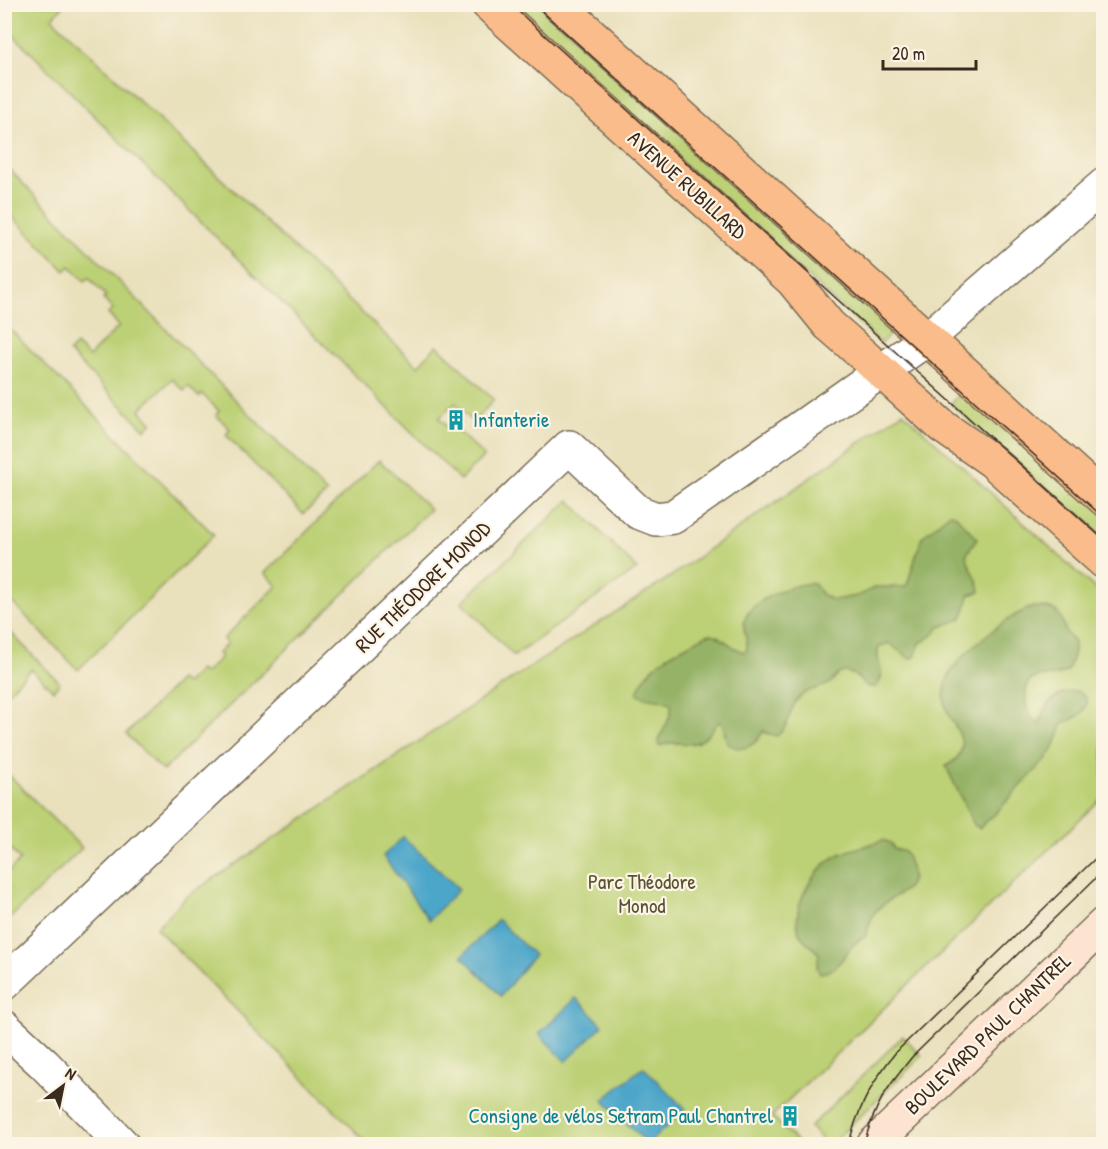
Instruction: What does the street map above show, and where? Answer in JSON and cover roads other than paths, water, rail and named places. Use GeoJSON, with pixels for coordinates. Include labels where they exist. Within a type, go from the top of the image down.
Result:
{"type":"FeatureCollection","features":[{"type":"Feature","properties":{"kind":"main road","name":"AVENUE RUBILLARD"},"geometry":{"type":"LineString","coordinates":[[488,4],[793,281],[829,325],[877,374],[943,427],[992,461],[1104,562]]}},
{"type":"Feature","properties":{"kind":"main road"},"geometry":{"type":"LineString","coordinates":[[558,4],[1104,499]]}},
{"type":"Feature","properties":{"kind":"street"},"geometry":{"type":"LineString","coordinates":[[877,374],[927,339],[1104,185]]}},
{"type":"Feature","properties":{"kind":"street","name":"RUE THÉODORE MONOD"},"geometry":{"type":"LineString","coordinates":[[4,984],[569,447],[638,512],[656,519],[668,518],[682,512],[877,374]]}},
{"type":"Feature","properties":{"kind":"street","name":"BOULEVARD PAUL CHANTREL"},"geometry":{"type":"LineString","coordinates":[[884,1140],[1104,924]]}},
{"type":"Feature","properties":{"kind":"street"},"geometry":{"type":"LineString","coordinates":[[4,1027],[45,1065],[122,1144]]}},
{"type":"Feature","properties":{"kind":"water"},"geometry":{"type":"Polygon","coordinates":[[[403,837],[459,889],[429,920],[383,856],[403,837]]]}},
{"type":"Feature","properties":{"kind":"water"},"geometry":{"type":"Polygon","coordinates":[[[498,920],[534,955],[501,996],[462,956],[498,920]]]}},
{"type":"Feature","properties":{"kind":"water"},"geometry":{"type":"Polygon","coordinates":[[[576,998],[603,1025],[566,1062],[539,1034],[576,998]]]}},
{"type":"Feature","properties":{"kind":"water"},"geometry":{"type":"Polygon","coordinates":[[[643,1067],[685,1109],[648,1144],[603,1100],[643,1067]]]}},
{"type":"Feature","properties":{"kind":"tram line"},"geometry":{"type":"LineString","coordinates":[[510,4],[1104,540]]}},
{"type":"Feature","properties":{"kind":"tram line"},"geometry":{"type":"LineString","coordinates":[[534,4],[1104,518]]}},
{"type":"Feature","properties":{"kind":"tram line"},"geometry":{"type":"LineString","coordinates":[[849,1144],[856,1119],[867,1095],[896,1052],[1104,850]]}},
{"type":"Feature","properties":{"kind":"tram line"},"geometry":{"type":"LineString","coordinates":[[864,1144],[872,1118],[882,1098],[912,1057],[1104,870]]}},
{"type":"Feature","properties":{"kind":"place","name":"Infanterie"},"geometry":{"type":"Point","coordinates":[456,420]}},
{"type":"Feature","properties":{"kind":"place","name":"Consigne de vélos Setram Paul Chantrel"},"geometry":{"type":"Point","coordinates":[790,1116]}},
{"type":"Feature","properties":{"kind":"park label","name":"Parc Théodore Monod"},"geometry":{"type":"Point","coordinates":[642,894]}}]}
